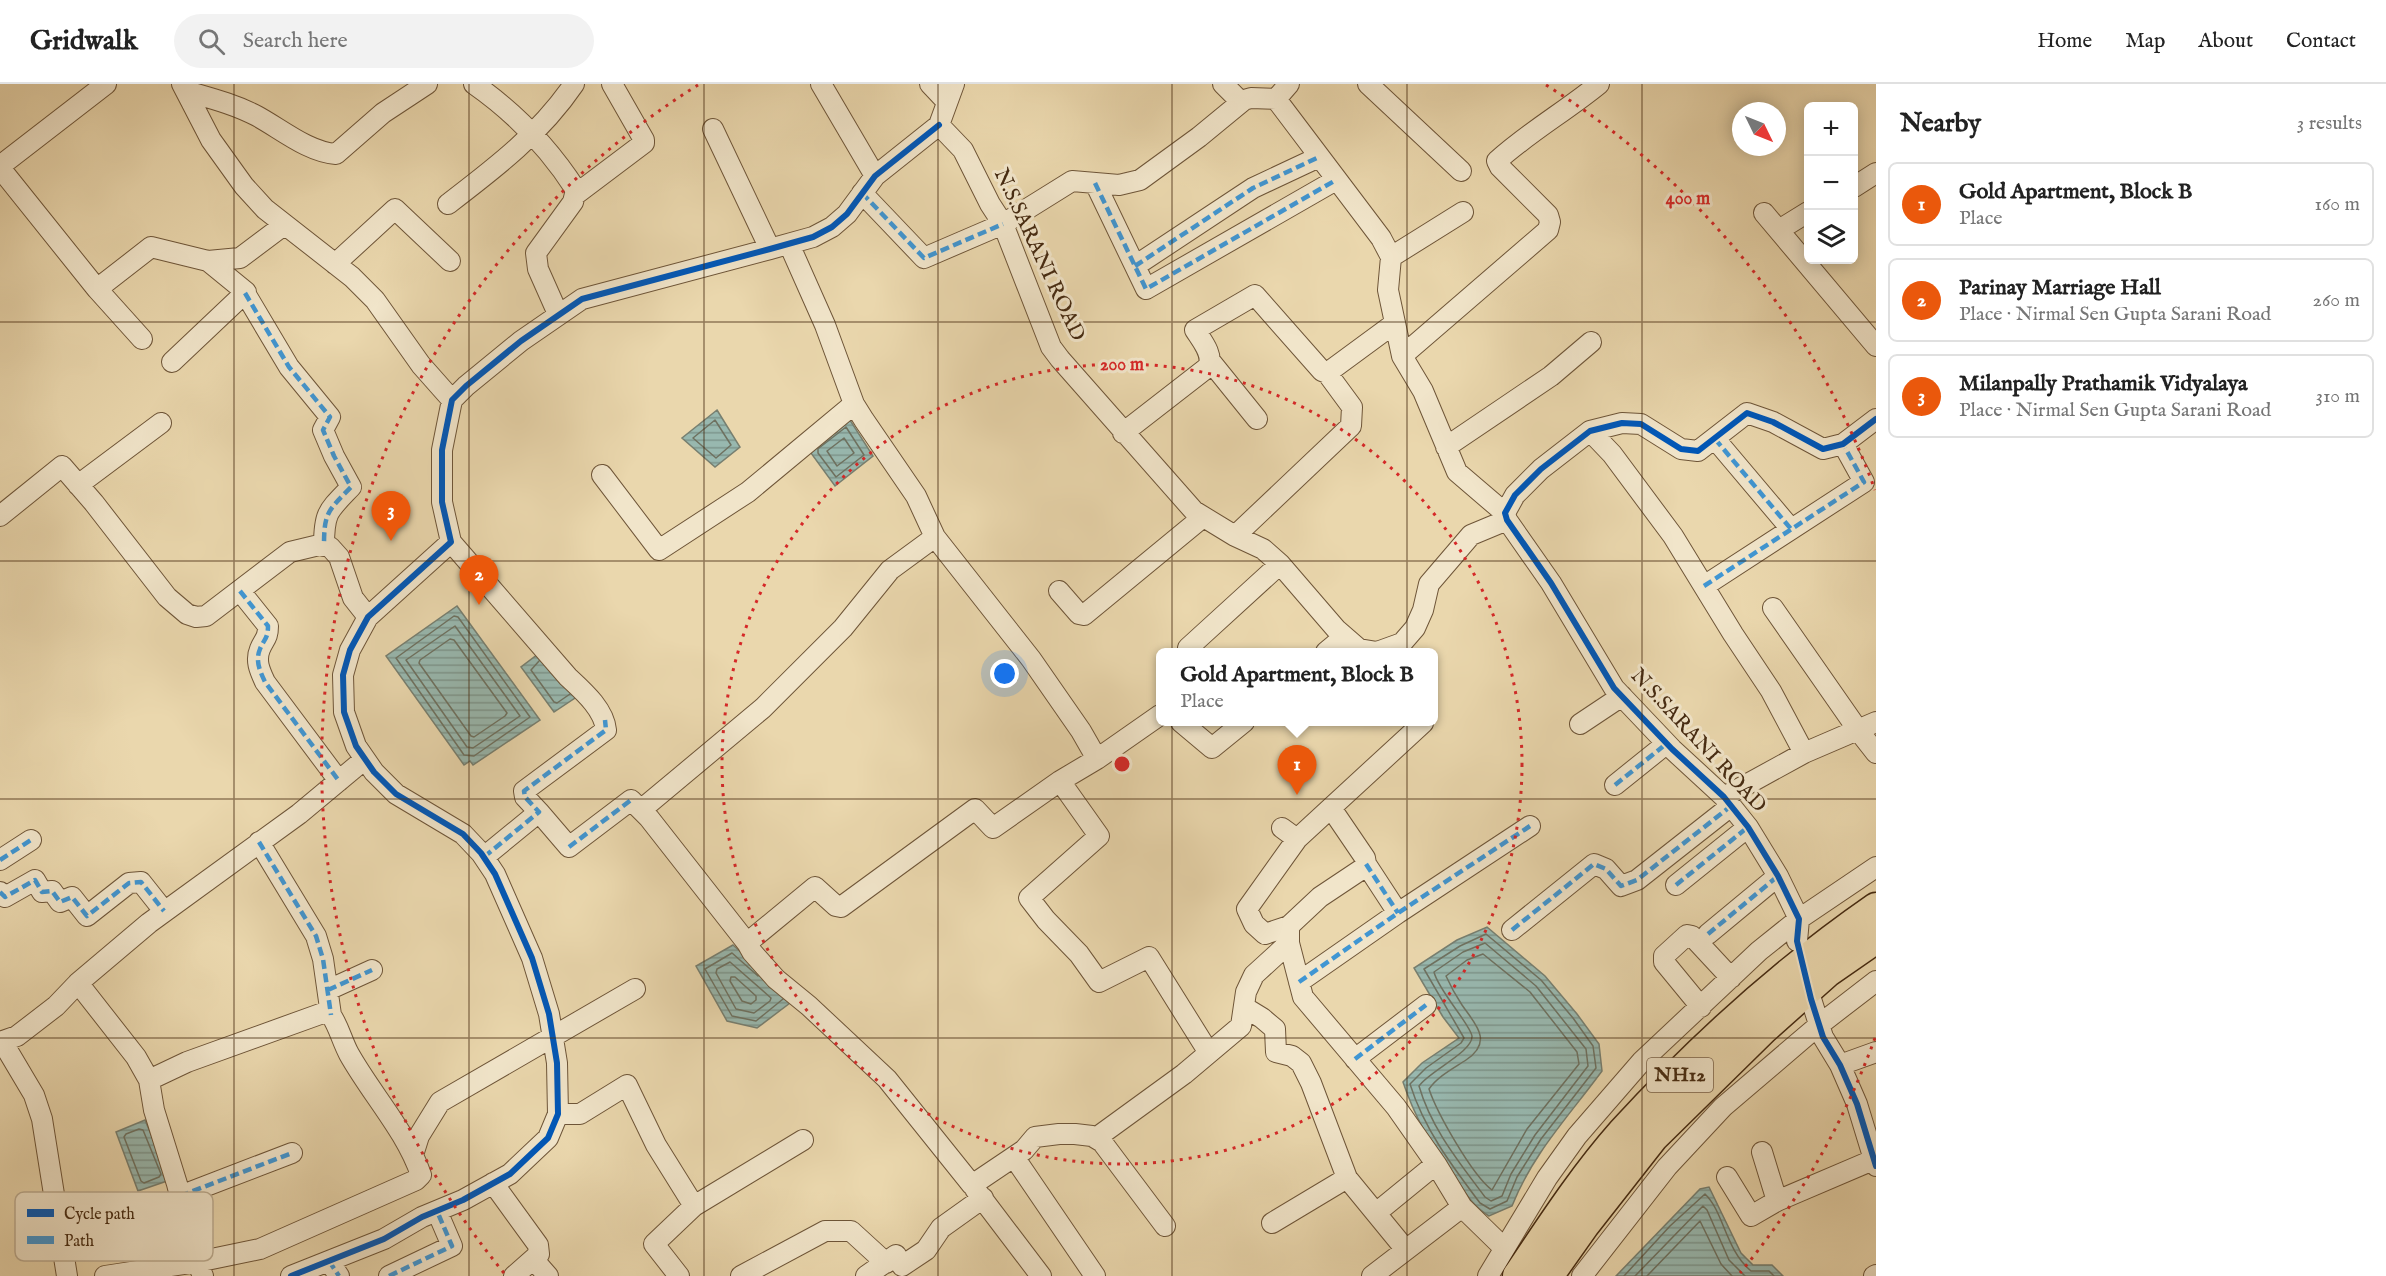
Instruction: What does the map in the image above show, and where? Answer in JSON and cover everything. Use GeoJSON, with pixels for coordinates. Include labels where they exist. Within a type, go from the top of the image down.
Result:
{"type":"FeatureCollection","features":[{"type":"Feature","properties":{"kind":"highway","name":"NH12"},"geometry":{"type":"LineString","coordinates":[[1518,1276],[1568,1203],[1622,1133],[1748,1010],[1794,969],[1876,908]]}},
{"type":"Feature","properties":{"kind":"highway","name":"NH12"},"geometry":{"type":"LineString","coordinates":[[1548,1276],[1584,1225],[1653,1137],[1763,1029],[1827,972],[1876,938]]}},
{"type":"Feature","properties":{"kind":"street"},"geometry":{"type":"LineString","coordinates":[[106,84],[0,167],[97,289],[142,339]]}},
{"type":"Feature","properties":{"kind":"street"},"geometry":{"type":"LineString","coordinates":[[184,88],[255,115],[320,152],[336,154],[383,113],[427,84]]}},
{"type":"Feature","properties":{"kind":"street"},"geometry":{"type":"LineString","coordinates":[[474,84],[498,101],[534,135],[572,184],[576,190],[575,195]]}},
{"type":"Feature","properties":{"kind":"street"},"geometry":{"type":"LineString","coordinates":[[448,204],[534,135],[561,104],[574,84]]}},
{"type":"Feature","properties":{"kind":"street"},"geometry":{"type":"LineString","coordinates":[[558,314],[538,269],[536,253],[575,195],[644,144],[627,107],[612,84]]}},
{"type":"Feature","properties":{"kind":"street"},"geometry":{"type":"LineString","coordinates":[[821,84],[875,176]]}},
{"type":"Feature","properties":{"kind":"street"},"geometry":{"type":"LineString","coordinates":[[930,84],[950,93],[939,125],[875,176],[847,214],[832,227],[813,237],[780,247],[582,298],[484,371],[452,400],[442,450],[442,502],[451,542],[585,694],[605,720],[606,730],[524,791],[525,798],[569,847],[632,800],[642,809],[747,942],[752,952],[776,979],[809,1006],[887,1080],[977,1191],[1041,1276]]}},
{"type":"Feature","properties":{"kind":"street"},"geometry":{"type":"LineString","coordinates":[[1223,84],[1241,102]]}},
{"type":"Feature","properties":{"kind":"street"},"geometry":{"type":"LineString","coordinates":[[1402,356],[1548,230],[1550,222],[1548,215],[1500,167],[1497,161],[1521,139],[1594,85]]}},
{"type":"Feature","properties":{"kind":"street"},"geometry":{"type":"LineString","coordinates":[[1378,87],[1461,171]]}},
{"type":"Feature","properties":{"kind":"street"},"geometry":{"type":"LineString","coordinates":[[184,88],[211,140],[244,186],[265,209],[324,258],[335,264],[375,300],[421,365],[452,400]]}},
{"type":"Feature","properties":{"kind":"street"},"geometry":{"type":"LineString","coordinates":[[862,193],[924,258],[1003,224],[1072,181],[1119,185],[1140,180],[1199,137],[1241,102],[1282,92],[1318,157],[1381,238],[1390,257],[1388,290],[1402,356],[1423,391],[1457,472],[1506,517],[1515,495],[1541,469],[1590,431],[1622,423],[1641,424],[1681,449],[1698,451],[1748,413],[1773,422],[1823,449],[1843,444],[1876,419]]}},
{"type":"Feature","properties":{"kind":"street","name":"N.S.SARANI ROAD"},"geometry":{"type":"LineString","coordinates":[[939,125],[963,150],[990,204],[1003,224],[1051,347],[1123,434],[1194,511],[1235,536],[1263,549],[1280,564],[1336,629],[1358,648]]}},
{"type":"Feature","properties":{"kind":"street"},"geometry":{"type":"LineString","coordinates":[[713,129],[825,325],[854,404],[916,496],[935,537],[1031,659],[1081,731],[1097,759]]}},
{"type":"Feature","properties":{"kind":"street"},"geometry":{"type":"LineString","coordinates":[[1135,266],[1253,189],[1318,157]]}},
{"type":"Feature","properties":{"kind":"street"},"geometry":{"type":"LineString","coordinates":[[1858,185],[1876,174]]}},
{"type":"Feature","properties":{"kind":"street"},"geometry":{"type":"LineString","coordinates":[[1095,183],[1146,289],[1336,180]]}},
{"type":"Feature","properties":{"kind":"street"},"geometry":{"type":"LineString","coordinates":[[335,264],[395,209],[450,261]]}},
{"type":"Feature","properties":{"kind":"street"},"geometry":{"type":"LineString","coordinates":[[1390,257],[1463,212]]}},
{"type":"Feature","properties":{"kind":"street"},"geometry":{"type":"LineString","coordinates":[[1764,213],[1876,346]]}},
{"type":"Feature","properties":{"kind":"street"},"geometry":{"type":"LineString","coordinates":[[1779,230],[1804,215]]}},
{"type":"Feature","properties":{"kind":"street"},"geometry":{"type":"LineString","coordinates":[[97,289],[152,247],[208,261],[240,258],[284,225]]}},
{"type":"Feature","properties":{"kind":"street"},"geometry":{"type":"LineString","coordinates":[[208,261],[246,292],[289,367],[330,417],[324,430],[334,456],[351,487],[328,513],[324,523],[324,546]]}},
{"type":"Feature","properties":{"kind":"street"},"geometry":{"type":"LineString","coordinates":[[172,362],[245,293]]}},
{"type":"Feature","properties":{"kind":"street"},"geometry":{"type":"LineString","coordinates":[[1235,536],[1351,426],[1352,406],[1327,372],[1322,371],[1256,295],[1196,330],[1210,354],[1211,362],[1257,419]]}},
{"type":"Feature","properties":{"kind":"street"},"geometry":{"type":"LineString","coordinates":[[1327,372],[1395,323]]}},
{"type":"Feature","properties":{"kind":"street"},"geometry":{"type":"LineString","coordinates":[[1446,447],[1551,376],[1591,342]]}},
{"type":"Feature","properties":{"kind":"street"},"geometry":{"type":"LineString","coordinates":[[1123,434],[1208,367],[1211,362]]}},
{"type":"Feature","properties":{"kind":"street"},"geometry":{"type":"LineString","coordinates":[[602,475],[659,550],[748,492],[854,404]]}},
{"type":"Feature","properties":{"kind":"street"},"geometry":{"type":"LineString","coordinates":[[78,485],[161,423]]}},
{"type":"Feature","properties":{"kind":"street"},"geometry":{"type":"LineString","coordinates":[[1590,431],[1612,454],[1673,536],[1771,691],[1804,753]]}},
{"type":"Feature","properties":{"kind":"street"},"geometry":{"type":"LineString","coordinates":[[1715,439],[1791,529]]}},
{"type":"Feature","properties":{"kind":"street"},"geometry":{"type":"LineString","coordinates":[[1704,586],[1864,482],[1843,444]]}},
{"type":"Feature","properties":{"kind":"street"},"geometry":{"type":"LineString","coordinates":[[0,516],[62,466],[167,597],[187,614],[196,617],[206,616],[290,552],[319,545],[330,548],[339,557],[353,598],[368,617]]}},
{"type":"Feature","properties":{"kind":"street","name":"N.S.SARANI ROAD"},"geometry":{"type":"LineString","coordinates":[[1389,648],[1402,643],[1415,628],[1423,610],[1429,584],[1471,535],[1506,517],[1551,583],[1614,688],[1666,744],[1727,802],[1748,828],[1778,876],[1799,919]]}},
{"type":"Feature","properties":{"kind":"street"},"geometry":{"type":"LineString","coordinates":[[1059,591],[1079,614],[1084,615],[1203,518]]}},
{"type":"Feature","properties":{"kind":"street"},"geometry":{"type":"LineString","coordinates":[[642,809],[763,708],[843,628],[890,570],[935,537]]}},
{"type":"Feature","properties":{"kind":"street"},"geometry":{"type":"LineString","coordinates":[[291,1276],[334,1268],[422,1217],[464,1200],[510,1174],[548,1138],[558,1114],[557,1064],[549,1014],[532,958],[495,874],[484,857],[463,834],[396,794],[356,746],[344,712],[343,675],[350,650],[368,617],[451,542]]}},
{"type":"Feature","properties":{"kind":"street"},"geometry":{"type":"LineString","coordinates":[[1188,648],[1280,564]]}},
{"type":"Feature","properties":{"kind":"street"},"geometry":{"type":"LineString","coordinates":[[240,591],[268,626],[268,637],[260,649],[258,665],[265,682],[339,781]]}},
{"type":"Feature","properties":{"kind":"street"},"geometry":{"type":"LineString","coordinates":[[1773,608],[1857,730],[1876,753]]}},
{"type":"Feature","properties":{"kind":"street"},"geometry":{"type":"LineString","coordinates":[[1330,648],[1344,636]]}},
{"type":"Feature","properties":{"kind":"street"},"geometry":{"type":"LineString","coordinates":[[1580,724],[1622,696]]}},
{"type":"Feature","properties":{"kind":"street"},"geometry":{"type":"LineString","coordinates":[[747,942],[815,886],[836,906],[841,907],[975,809],[993,828],[1156,718]]}},
{"type":"Feature","properties":{"kind":"street"},"geometry":{"type":"LineString","coordinates":[[1512,930],[1594,864],[1606,869],[1621,886],[1636,880],[1727,802],[1804,753],[1876,722]]}},
{"type":"Feature","properties":{"kind":"street"},"geometry":{"type":"LineString","coordinates":[[1186,726],[1212,748],[1239,726]]}},
{"type":"Feature","properties":{"kind":"street"},"geometry":{"type":"LineString","coordinates":[[1289,934],[1265,934],[1254,924],[1247,909],[1289,833],[1330,808],[1420,726]]}},
{"type":"Feature","properties":{"kind":"street"},"geometry":{"type":"LineString","coordinates":[[1615,785],[1666,744]]}},
{"type":"Feature","properties":{"kind":"street"},"geometry":{"type":"LineString","coordinates":[[54,1192],[42,1119],[34,1095],[1,1042],[17,1036],[56,1006],[78,983],[164,911],[299,814],[365,759]]}},
{"type":"Feature","properties":{"kind":"street"},"geometry":{"type":"LineString","coordinates":[[1060,781],[1099,836],[1029,898],[1057,933],[1079,954],[1099,982],[1149,957],[1209,1053]]}},
{"type":"Feature","properties":{"kind":"street"},"geometry":{"type":"LineString","coordinates":[[1330,808],[1365,858],[1366,864],[1398,913]]}},
{"type":"Feature","properties":{"kind":"street"},"geometry":{"type":"LineString","coordinates":[[484,857],[539,812]]}},
{"type":"Feature","properties":{"kind":"street"},"geometry":{"type":"LineString","coordinates":[[1299,982],[1530,826]]}},
{"type":"Feature","properties":{"kind":"street"},"geometry":{"type":"LineString","coordinates":[[1676,885],[1748,828]]}},
{"type":"Feature","properties":{"kind":"street"},"geometry":{"type":"LineString","coordinates":[[0,860],[31,840]]}},
{"type":"Feature","properties":{"kind":"street"},"geometry":{"type":"LineString","coordinates":[[105,1276],[200,1269],[260,1249],[416,1180],[421,1175],[412,1155],[348,1052],[331,1015],[323,959],[316,936],[260,842]]}},
{"type":"Feature","properties":{"kind":"street"},"geometry":{"type":"LineString","coordinates":[[1096,1138],[1209,1053],[1241,1026],[1246,992],[1254,975],[1320,897],[1366,864]]}},
{"type":"Feature","properties":{"kind":"street"},"geometry":{"type":"LineString","coordinates":[[1488,1276],[1547,1178],[1577,1136],[1642,1061],[1759,951],[1799,919],[1876,867]]}},
{"type":"Feature","properties":{"kind":"street"},"geometry":{"type":"LineString","coordinates":[[1708,934],[1778,876]]}},
{"type":"Feature","properties":{"kind":"street"},"geometry":{"type":"LineString","coordinates":[[0,892],[5,897],[35,880],[42,892],[52,891],[60,902],[72,897],[87,916],[129,883],[141,882],[164,911]]}},
{"type":"Feature","properties":{"kind":"street"},"geometry":{"type":"LineString","coordinates":[[1797,941],[1799,919]]}},
{"type":"Feature","properties":{"kind":"street"},"geometry":{"type":"LineString","coordinates":[[1289,934],[1303,997],[1396,1107],[1436,1164],[1462,1207],[1504,1248]]}},
{"type":"Feature","properties":{"kind":"street"},"geometry":{"type":"LineString","coordinates":[[1701,1006],[1664,962],[1664,956],[1687,935],[1692,936],[1731,978]]}},
{"type":"Feature","properties":{"kind":"street"},"geometry":{"type":"LineString","coordinates":[[328,990],[372,970]]}},
{"type":"Feature","properties":{"kind":"street"},"geometry":{"type":"LineString","coordinates":[[1582,1276],[1668,1167],[1723,1107],[1819,1025],[1876,981]]}},
{"type":"Feature","properties":{"kind":"street"},"geometry":{"type":"LineString","coordinates":[[78,983],[136,1057],[149,1080],[154,1110],[179,1192]]}},
{"type":"Feature","properties":{"kind":"street"},"geometry":{"type":"LineString","coordinates":[[412,1155],[419,1136],[440,1102],[635,989]]}},
{"type":"Feature","properties":{"kind":"street"},"geometry":{"type":"LineString","coordinates":[[1727,1177],[1751,1216],[1777,1202],[1875,1163],[1857,1104],[1840,1065],[1822,1037],[1811,999]]}},
{"type":"Feature","properties":{"kind":"street"},"geometry":{"type":"LineString","coordinates":[[1355,1059],[1426,1005]]}},
{"type":"Feature","properties":{"kind":"street"},"geometry":{"type":"LineString","coordinates":[[1244,1007],[1275,1029],[1276,1052],[1292,1056],[1301,1063],[1311,1083],[1347,1178],[1406,1250]]}},
{"type":"Feature","properties":{"kind":"street"},"geometry":{"type":"LineString","coordinates":[[149,1080],[187,1062],[323,1013],[331,1015]]}},
{"type":"Feature","properties":{"kind":"street"},"geometry":{"type":"LineString","coordinates":[[1840,1065],[1876,1052]]}},
{"type":"Feature","properties":{"kind":"street"},"geometry":{"type":"LineString","coordinates":[[558,1114],[580,1114],[627,1085],[656,1145],[694,1206]]}},
{"type":"Feature","properties":{"kind":"street"},"geometry":{"type":"LineString","coordinates":[[866,1276],[896,1255],[902,1266],[926,1250],[941,1228],[1035,1137],[1059,1134],[1092,1136],[1102,1142],[1165,1226]]}},
{"type":"Feature","properties":{"kind":"street"},"geometry":{"type":"LineString","coordinates":[[679,1276],[654,1244],[694,1206],[803,1140]]}},
{"type":"Feature","properties":{"kind":"street"},"geometry":{"type":"LineString","coordinates":[[1762,1152],[1777,1202]]}},
{"type":"Feature","properties":{"kind":"street"},"geometry":{"type":"LineString","coordinates":[[190,1192],[292,1153]]}},
{"type":"Feature","properties":{"kind":"street"},"geometry":{"type":"LineString","coordinates":[[1014,1157],[1095,1276]]}},
{"type":"Feature","properties":{"kind":"street"},"geometry":{"type":"LineString","coordinates":[[1376,1213],[1436,1164]]}},
{"type":"Feature","properties":{"kind":"street"},"geometry":{"type":"LineString","coordinates":[[1272,1223],[1347,1178]]}},
{"type":"Feature","properties":{"kind":"street"},"geometry":{"type":"LineString","coordinates":[[493,1183],[538,1245],[540,1254],[514,1276]]}},
{"type":"Feature","properties":{"kind":"street"},"geometry":{"type":"LineString","coordinates":[[1372,1276],[1462,1207]]}},
{"type":"Feature","properties":{"kind":"street"},"geometry":{"type":"LineString","coordinates":[[388,1276],[452,1246],[437,1210]]}},
{"type":"Feature","properties":{"kind":"street"},"geometry":{"type":"LineString","coordinates":[[741,1276],[825,1231],[851,1231],[886,1263]]}},
{"type":"Feature","properties":{"kind":"street"},"geometry":{"type":"LineString","coordinates":[[534,1260],[548,1276]]}},
{"type":"Feature","properties":{"kind":"street"},"geometry":{"type":"LineString","coordinates":[[66,1261],[68,1276]]}},
{"type":"Feature","properties":{"kind":"water"},"geometry":{"type":"Polygon","coordinates":[[[717,410],[740,447],[715,467],[682,438],[717,410]]]}},
{"type":"Feature","properties":{"kind":"water"},"geometry":{"type":"Polygon","coordinates":[[[848,417],[873,456],[835,486],[808,449],[848,417]]]}},
{"type":"Feature","properties":{"kind":"water"},"geometry":{"type":"Polygon","coordinates":[[[457,606],[540,720],[473,765],[470,761],[464,765],[386,656],[457,606]]]}},
{"type":"Feature","properties":{"kind":"water"},"geometry":{"type":"Polygon","coordinates":[[[546,648],[581,694],[554,712],[521,667],[546,648]]]}},
{"type":"Feature","properties":{"kind":"water"},"geometry":{"type":"Polygon","coordinates":[[[1487,927],[1545,976],[1577,1014],[1599,1044],[1602,1071],[1541,1152],[1512,1206],[1489,1216],[1470,1200],[1439,1156],[1419,1120],[1403,1082],[1422,1063],[1459,1038],[1443,1017],[1414,968],[1457,940],[1487,927]]]}},
{"type":"Feature","properties":{"kind":"water"},"geometry":{"type":"Polygon","coordinates":[[[733,945],[794,1000],[757,1028],[727,1021],[696,966],[733,945]]]}},
{"type":"Feature","properties":{"kind":"water"},"geometry":{"type":"Polygon","coordinates":[[[145,1120],[170,1180],[138,1191],[116,1132],[145,1120]]]}},
{"type":"Feature","properties":{"kind":"water"},"geometry":{"type":"Polygon","coordinates":[[[1709,1187],[1741,1253],[1753,1265],[1772,1265],[1783,1276],[1616,1276],[1700,1189],[1709,1187]]]}},
{"type":"Feature","properties":{"kind":"marked path"},"geometry":{"type":"LineString","coordinates":[[1135,266],[1253,188],[1319,157]]}},
{"type":"Feature","properties":{"kind":"marked path"},"geometry":{"type":"LineString","coordinates":[[1095,183],[1146,289],[1336,180]]}},
{"type":"Feature","properties":{"kind":"marked path"},"geometry":{"type":"LineString","coordinates":[[862,193],[924,258],[1003,224]]}},
{"type":"Feature","properties":{"kind":"marked path"},"geometry":{"type":"LineString","coordinates":[[245,293],[289,367],[330,417],[323,430],[351,487],[332,507],[326,519],[324,546]]}},
{"type":"Feature","properties":{"kind":"marked path"},"geometry":{"type":"LineString","coordinates":[[1715,439],[1791,529]]}},
{"type":"Feature","properties":{"kind":"marked path"},"geometry":{"type":"LineString","coordinates":[[1704,586],[1864,482],[1843,444]]}},
{"type":"Feature","properties":{"kind":"marked path"},"geometry":{"type":"LineString","coordinates":[[240,591],[268,626],[267,636],[258,658],[265,682],[339,781]]}},
{"type":"Feature","properties":{"kind":"marked path"},"geometry":{"type":"LineString","coordinates":[[484,857],[539,812],[525,797],[524,791],[606,730],[605,720]]}},
{"type":"Feature","properties":{"kind":"marked path"},"geometry":{"type":"LineString","coordinates":[[1615,785],[1666,744]]}},
{"type":"Feature","properties":{"kind":"marked path"},"geometry":{"type":"LineString","coordinates":[[569,847],[631,800]]}},
{"type":"Feature","properties":{"kind":"marked path"},"geometry":{"type":"LineString","coordinates":[[1512,930],[1594,864],[1606,869],[1621,886],[1637,880],[1731,806]]}},
{"type":"Feature","properties":{"kind":"marked path"},"geometry":{"type":"LineString","coordinates":[[1299,982],[1530,826]]}},
{"type":"Feature","properties":{"kind":"marked path"},"geometry":{"type":"LineString","coordinates":[[1676,885],[1748,827]]}},
{"type":"Feature","properties":{"kind":"marked path"},"geometry":{"type":"LineString","coordinates":[[0,860],[31,840]]}},
{"type":"Feature","properties":{"kind":"marked path"},"geometry":{"type":"LineString","coordinates":[[259,842],[316,936],[323,959],[331,1015]]}},
{"type":"Feature","properties":{"kind":"marked path"},"geometry":{"type":"LineString","coordinates":[[1366,864],[1398,913]]}},
{"type":"Feature","properties":{"kind":"marked path"},"geometry":{"type":"LineString","coordinates":[[1708,934],[1778,876]]}},
{"type":"Feature","properties":{"kind":"marked path"},"geometry":{"type":"LineString","coordinates":[[0,892],[5,897],[35,880],[42,892],[52,891],[60,902],[72,897],[87,916],[129,883],[141,882],[164,911]]}},
{"type":"Feature","properties":{"kind":"marked path"},"geometry":{"type":"LineString","coordinates":[[328,990],[372,970]]}},
{"type":"Feature","properties":{"kind":"marked path"},"geometry":{"type":"LineString","coordinates":[[1355,1059],[1426,1005]]}},
{"type":"Feature","properties":{"kind":"marked path"},"geometry":{"type":"LineString","coordinates":[[190,1192],[292,1153]]}},
{"type":"Feature","properties":{"kind":"marked path"},"geometry":{"type":"LineString","coordinates":[[389,1276],[452,1246],[437,1211]]}},
{"type":"Feature","properties":{"kind":"marked path"},"geometry":{"type":"LineString","coordinates":[[329,1261],[339,1276]]}},
{"type":"Feature","properties":{"kind":"cycle path"},"geometry":{"type":"LineString","coordinates":[[291,1276],[384,1239],[422,1217],[463,1200],[510,1174],[548,1138],[558,1114],[557,1063],[549,1014],[532,958],[495,874],[481,853],[463,834],[396,794],[374,772],[356,746],[344,712],[343,675],[350,650],[368,617],[451,542],[442,502],[442,450],[452,400],[521,341],[582,299],[813,237],[832,227],[847,214],[875,176],[939,125]]}},
{"type":"Feature","properties":{"kind":"cycle path"},"geometry":{"type":"LineString","coordinates":[[1876,419],[1843,444],[1823,449],[1773,422],[1747,413],[1698,451],[1681,449],[1641,424],[1622,423],[1590,431],[1541,469],[1515,495],[1505,513],[1507,520],[1551,583],[1614,688],[1672,749],[1724,797],[1748,827],[1778,876],[1799,919],[1797,941],[1823,1037],[1840,1065],[1857,1104],[1876,1166]]}},
{"type":"Feature","properties":{"kind":"place","name":"Milanpally Prathamik Vidyalaya"},"geometry":{"type":"Point","coordinates":[391,541]}},
{"type":"Feature","properties":{"kind":"place","name":"Parinay Marriage Hall"},"geometry":{"type":"Point","coordinates":[479,605]}},
{"type":"Feature","properties":{"kind":"place","name":"Gold Apartment, Block B"},"geometry":{"type":"Point","coordinates":[1297,795]}}]}
